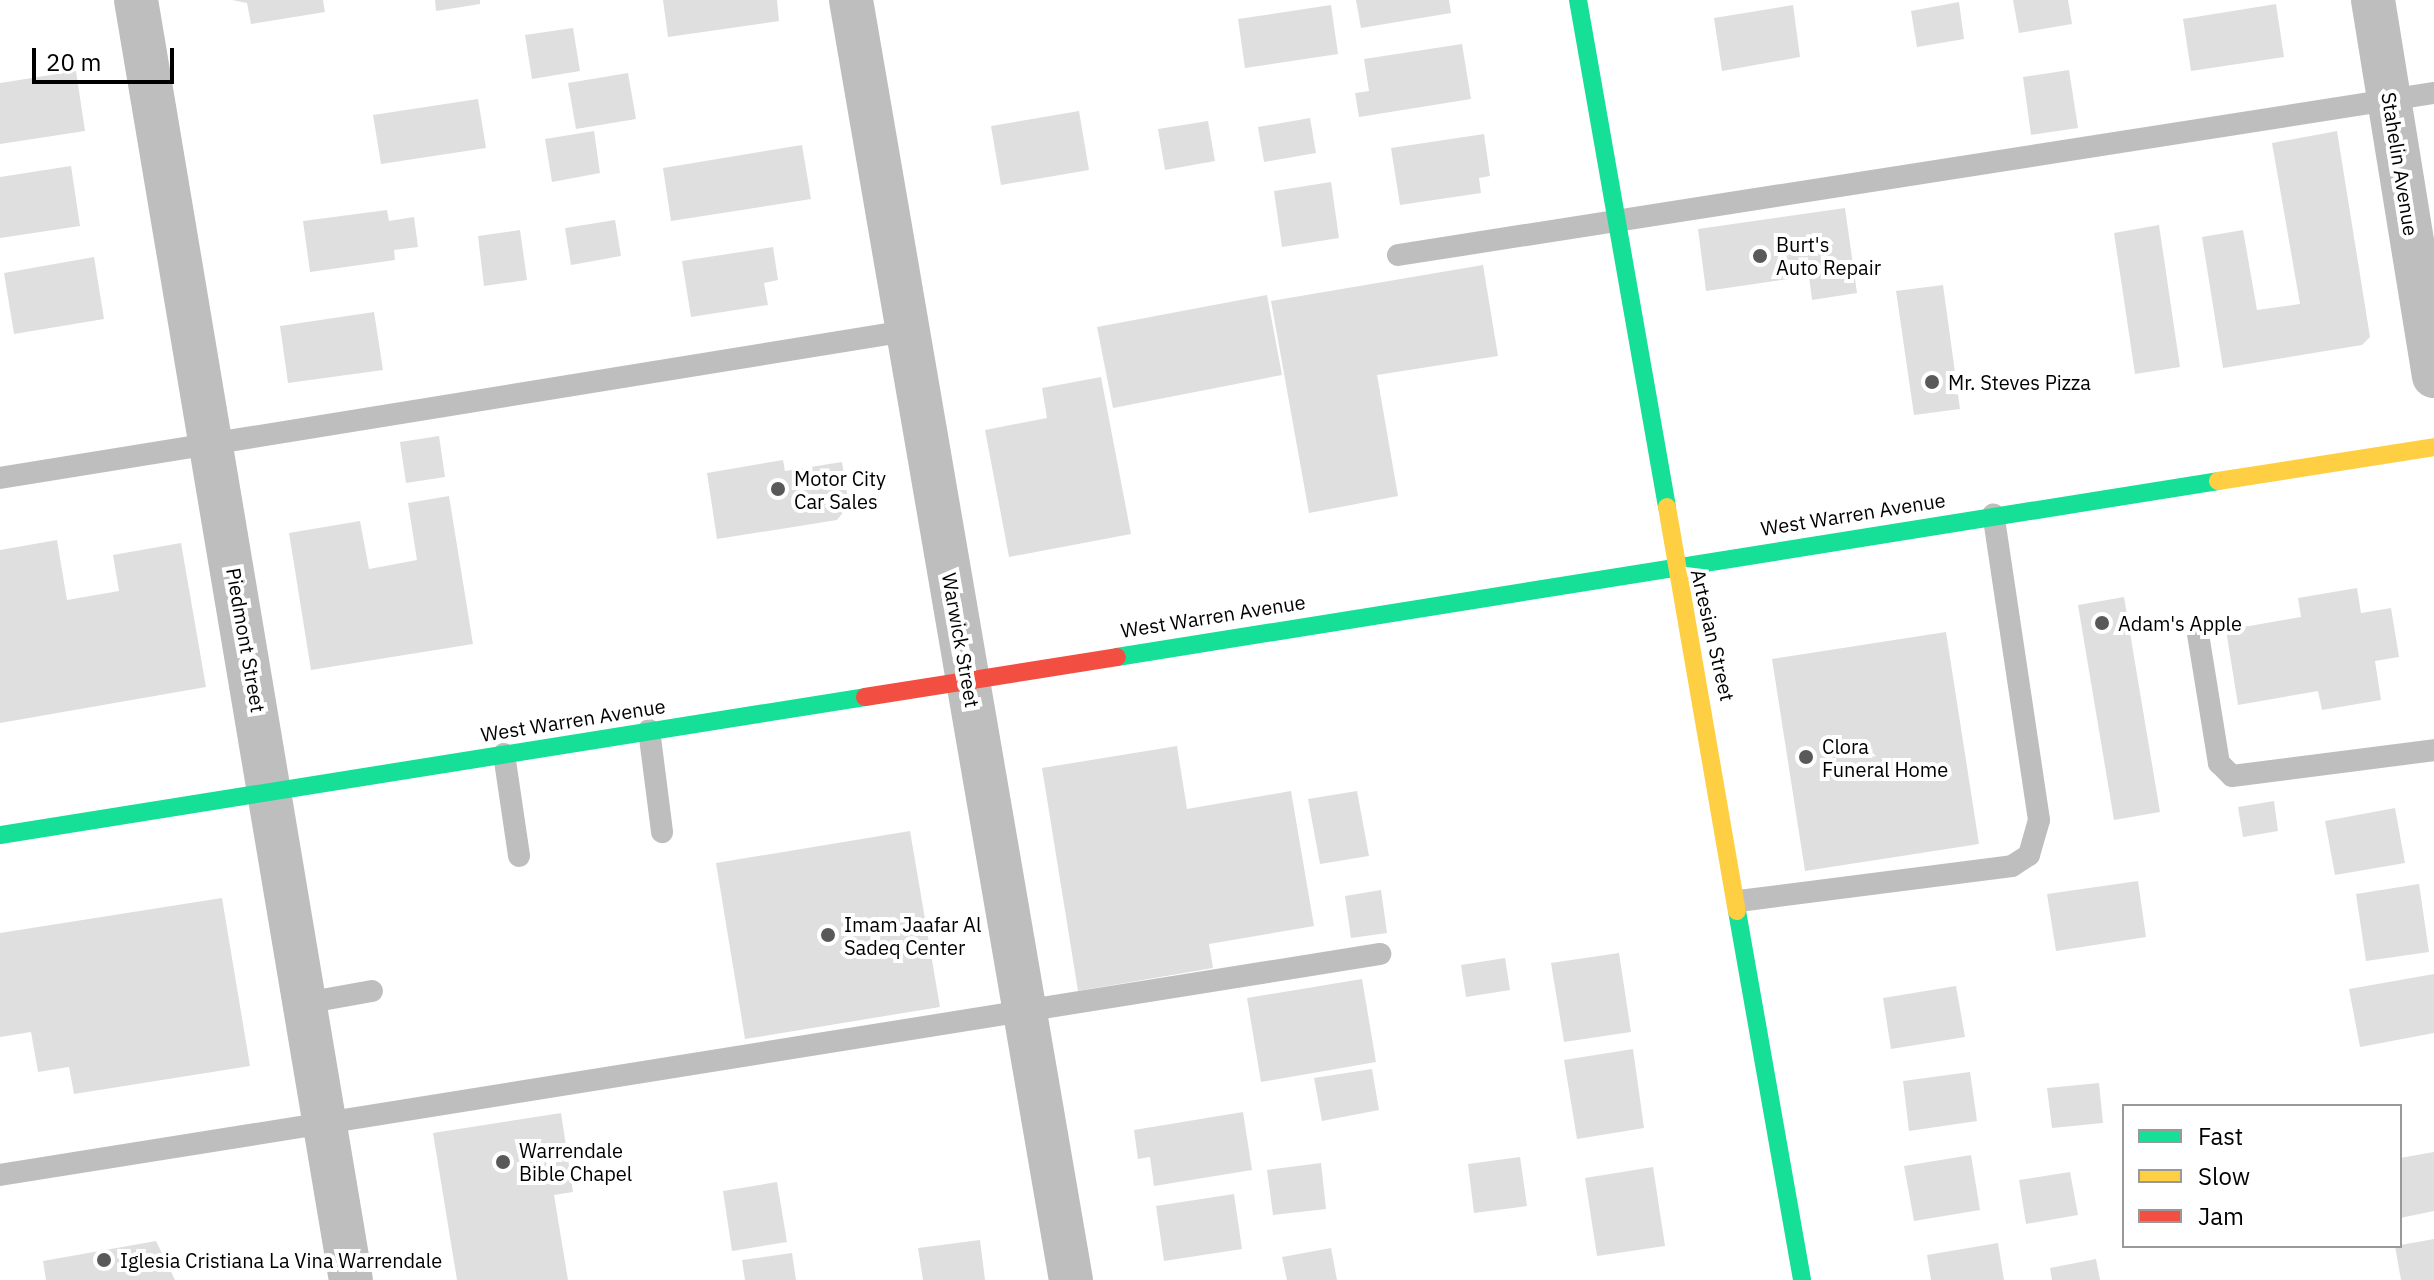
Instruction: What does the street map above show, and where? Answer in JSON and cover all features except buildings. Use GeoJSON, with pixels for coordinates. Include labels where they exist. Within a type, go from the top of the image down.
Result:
{"type":"FeatureCollection","features":[{"type":"Feature","properties":{"kind":"main road","name":"Artesian Street"},"geometry":{"type":"LineString","coordinates":[[1578,0],[1674,564],[1699,658],[1802,1280]]}},
{"type":"Feature","properties":{"kind":"main road","name":"West Warren Avenue"},"geometry":{"type":"LineString","coordinates":[[0,835],[1674,564],[2434,447]]}},
{"type":"Feature","properties":{"kind":"street","name":"Piedmont Street"},"geometry":{"type":"LineString","coordinates":[[136,0],[351,1280]]}},
{"type":"Feature","properties":{"kind":"street","name":"Warwick Street"},"geometry":{"type":"LineString","coordinates":[[851,0],[1071,1280]]}},
{"type":"Feature","properties":{"kind":"street","name":"Stahelin Avenue"},"geometry":{"type":"LineString","coordinates":[[2373,0],[2434,376]]}},
{"type":"Feature","properties":{"kind":"lane"},"geometry":{"type":"LineString","coordinates":[[1398,255],[1616,225],[2434,93]]}},
{"type":"Feature","properties":{"kind":"lane"},"geometry":{"type":"LineString","coordinates":[[0,478],[907,331]]}},
{"type":"Feature","properties":{"kind":"lane"},"geometry":{"type":"LineString","coordinates":[[1739,901],[2012,866],[2029,855],[2039,820],[1993,514]]}},
{"type":"Feature","properties":{"kind":"lane"},"geometry":{"type":"LineString","coordinates":[[2198,634],[2219,763],[2232,776],[2434,750]]}},
{"type":"Feature","properties":{"kind":"lane"},"geometry":{"type":"LineString","coordinates":[[649,730],[662,832]]}},
{"type":"Feature","properties":{"kind":"lane"},"geometry":{"type":"LineString","coordinates":[[504,754],[519,856]]}},
{"type":"Feature","properties":{"kind":"lane"},"geometry":{"type":"LineString","coordinates":[[0,1175],[326,1126],[552,1080],[689,1058],[1027,1011],[1380,954]]}},
{"type":"Feature","properties":{"kind":"lane"},"geometry":{"type":"LineString","coordinates":[[305,1003],[372,991]]}},
{"type":"Feature","properties":{"kind":"traffic: fast"},"geometry":{"type":"LineString","coordinates":[[1578,0],[1667,507]]}},
{"type":"Feature","properties":{"kind":"traffic: fast"},"geometry":{"type":"LineString","coordinates":[[1117,657],[2218,481]]}},
{"type":"Feature","properties":{"kind":"traffic: fast"},"geometry":{"type":"LineString","coordinates":[[0,835],[865,697]]}},
{"type":"Feature","properties":{"kind":"traffic: fast"},"geometry":{"type":"LineString","coordinates":[[1737,911],[1802,1280]]}},
{"type":"Feature","properties":{"kind":"traffic: slow"},"geometry":{"type":"LineString","coordinates":[[2218,481],[2434,447]]}},
{"type":"Feature","properties":{"kind":"traffic: slow"},"geometry":{"type":"LineString","coordinates":[[1667,507],[1737,911]]}},
{"type":"Feature","properties":{"kind":"traffic: jam"},"geometry":{"type":"LineString","coordinates":[[865,697],[1117,657]]}},
{"type":"Feature","properties":{"kind":"place","name":"Burt's Auto Repair"},"geometry":{"type":"Point","coordinates":[1760,256]}},
{"type":"Feature","properties":{"kind":"place","name":"Mr. Steves Pizza"},"geometry":{"type":"Point","coordinates":[1932,382]}},
{"type":"Feature","properties":{"kind":"place","name":"Motor City Car Sales"},"geometry":{"type":"Point","coordinates":[778,489]}},
{"type":"Feature","properties":{"kind":"place","name":"Adam's Apple"},"geometry":{"type":"Point","coordinates":[2102,623]}},
{"type":"Feature","properties":{"kind":"place","name":"Clora Funeral Home"},"geometry":{"type":"Point","coordinates":[1806,757]}},
{"type":"Feature","properties":{"kind":"place","name":"Imam Jaafar Al Sadeq Center"},"geometry":{"type":"Point","coordinates":[828,935]}},
{"type":"Feature","properties":{"kind":"place","name":"Warrendale Bible Chapel"},"geometry":{"type":"Point","coordinates":[503,1162]}},
{"type":"Feature","properties":{"kind":"place","name":"Iglesia Cristiana La Vina Warrendale"},"geometry":{"type":"Point","coordinates":[104,1260]}}]}
